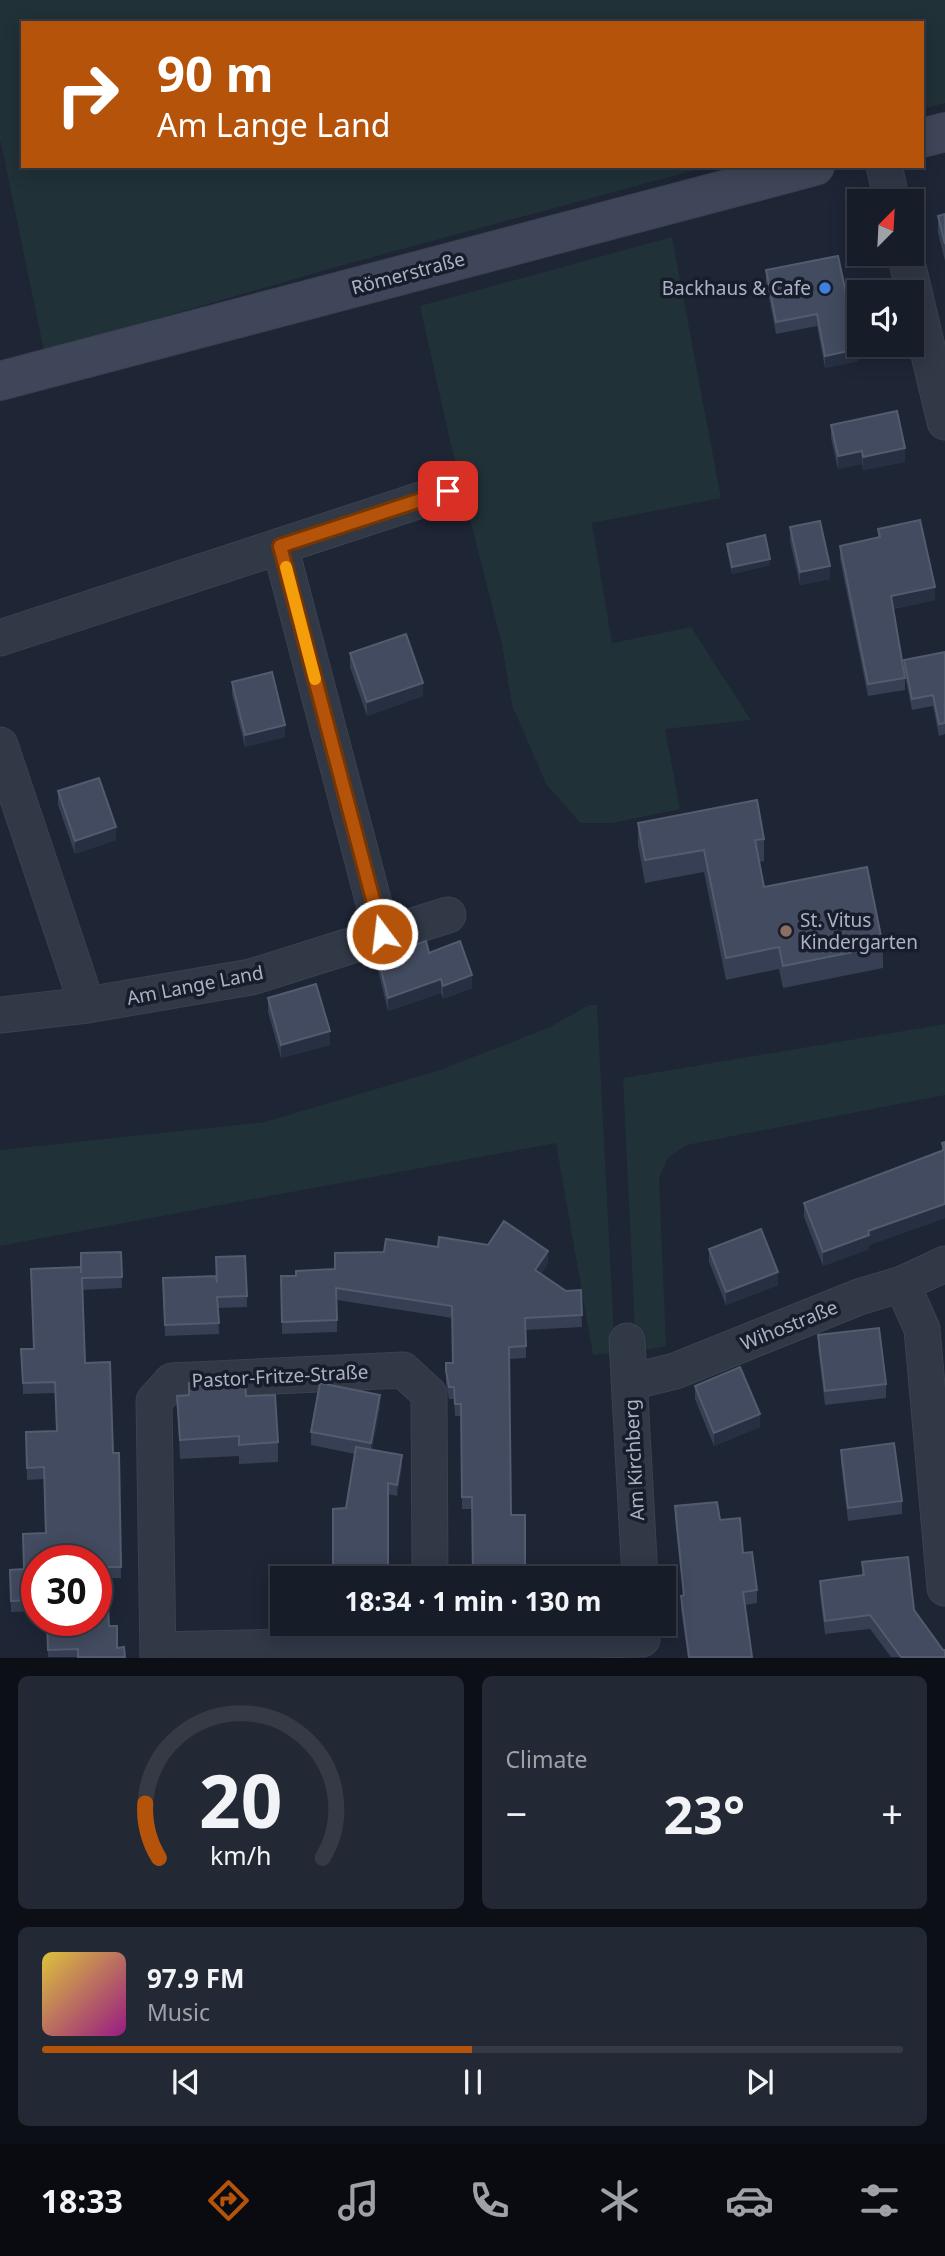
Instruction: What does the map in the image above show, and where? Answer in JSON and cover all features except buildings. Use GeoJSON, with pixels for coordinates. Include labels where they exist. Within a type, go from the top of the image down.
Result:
{"type":"FeatureCollection","features":[{"type":"Feature","properties":{"kind":"street"},"geometry":{"type":"LineString","coordinates":[[924,137],[945,132]]}},
{"type":"Feature","properties":{"kind":"street","name":"Römerstraße"},"geometry":{"type":"LineString","coordinates":[[0,381],[807,168]]}},
{"type":"Feature","properties":{"kind":"street"},"geometry":{"type":"LineString","coordinates":[[884,168],[889,189]]}},
{"type":"Feature","properties":{"kind":"street"},"geometry":{"type":"LineString","coordinates":[[908,266],[945,422]]}},
{"type":"Feature","properties":{"kind":"street"},"geometry":{"type":"LineString","coordinates":[[0,638],[448,491]]}},
{"type":"Feature","properties":{"kind":"street"},"geometry":{"type":"LineString","coordinates":[[280,546],[382,934]]}},
{"type":"Feature","properties":{"kind":"street"},"geometry":{"type":"LineString","coordinates":[[0,745],[87,1004]]}},
{"type":"Feature","properties":{"kind":"street","name":"Am Lange Land"},"geometry":{"type":"LineString","coordinates":[[0,1014],[87,1004],[251,977],[448,915]]}},
{"type":"Feature","properties":{"kind":"street","name":"Wihostraße"},"geometry":{"type":"LineString","coordinates":[[631,1382],[675,1371],[859,1297],[902,1284],[945,1264]]}},
{"type":"Feature","properties":{"kind":"street"},"geometry":{"type":"LineString","coordinates":[[902,1284],[922,1329],[945,1588]]}},
{"type":"Feature","properties":{"kind":"street","name":"Am Kirchberg"},"geometry":{"type":"LineString","coordinates":[[627,1341],[639,1566]]}},
{"type":"Feature","properties":{"kind":"street","name":"Pastor-Fritze-Straße"},"geometry":{"type":"LineString","coordinates":[[416,1636],[158,1654],[154,1401],[172,1381],[403,1370],[429,1394],[430,1566]]}},
{"type":"Feature","properties":{"kind":"street","name":"Pastor-Fritze-Straße"},"geometry":{"type":"LineString","coordinates":[[473,1636],[643,1640]]}},
{"type":"Feature","properties":{"kind":"shaded area"},"geometry":{"type":"Polygon","coordinates":[[[0,0],[945,0],[945,103],[924,108],[924,21],[21,21],[21,168],[703,168],[347,264],[44,351],[0,139],[0,0]]]}},
{"type":"Feature","properties":{"kind":"shaded area"},"geometry":{"type":"Polygon","coordinates":[[[672,237],[721,498],[592,523],[612,643],[691,627],[751,720],[665,729],[680,809],[612,823],[580,823],[546,784],[512,705],[502,645],[450,441],[420,306],[672,237]]]}},
{"type":"Feature","properties":{"kind":"shaded area"},"geometry":{"type":"Polygon","coordinates":[[[589,1005],[597,1005],[615,1353],[593,1355],[556,1143],[0,1246],[0,1150],[265,1122],[440,1070],[550,1027],[589,1005]]]}},
{"type":"Feature","properties":{"kind":"shaded area"},"geometry":{"type":"Polygon","coordinates":[[[945,1024],[945,1095],[687,1145],[668,1158],[659,1178],[666,1346],[636,1352],[623,1078],[945,1024]]]}},
{"type":"Feature","properties":{"kind":"slow traffic"},"geometry":{"type":"LineString","coordinates":[[286,567],[315,679]]}},
{"type":"Feature","properties":{"kind":"place","name":"Backhaus & Cafe"},"geometry":{"type":"Point","coordinates":[825,288]}},
{"type":"Feature","properties":{"kind":"place","name":"St. Vitus Kindergarten"},"geometry":{"type":"Point","coordinates":[786,931]}},
{"type":"Feature","properties":{"kind":"route"},"geometry":{"type":"LineString","coordinates":[[382,934],[280,546],[448,491]]}}]}
